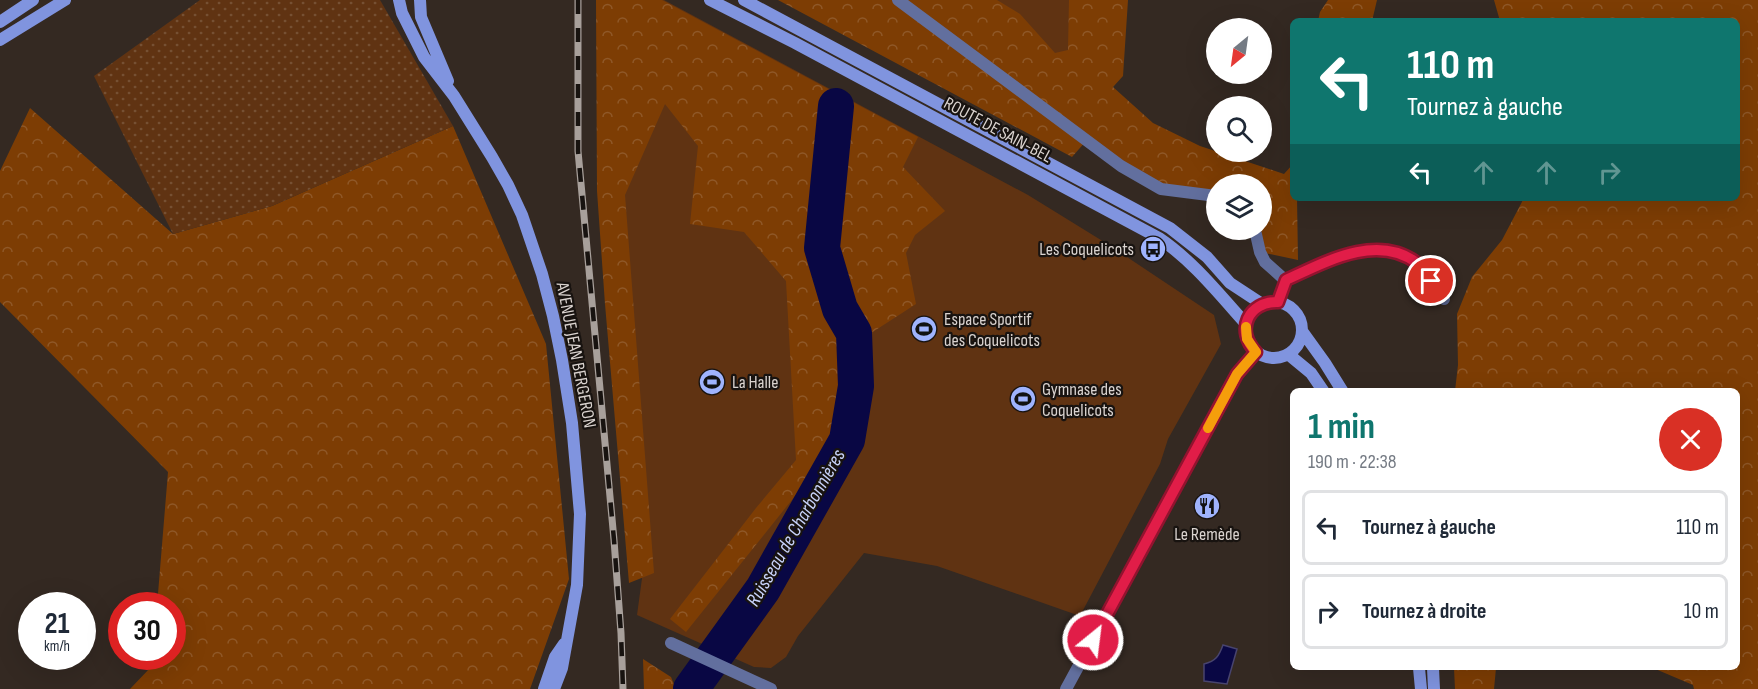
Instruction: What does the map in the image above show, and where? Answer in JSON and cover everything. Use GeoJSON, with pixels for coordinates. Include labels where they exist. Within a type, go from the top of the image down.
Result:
{"type":"FeatureCollection","features":[{"type":"Feature","properties":{"kind":"main road"},"geometry":{"type":"LineString","coordinates":[[0,22],[33,0]]}},
{"type":"Feature","properties":{"kind":"main road"},"geometry":{"type":"LineString","coordinates":[[0,40],[65,0]]}},
{"type":"Feature","properties":{"kind":"main road","name":"AVENUE JEAN BERGERON"},"geometry":{"type":"LineString","coordinates":[[399,0],[402,13],[424,57],[454,96],[492,157],[522,215],[542,274],[562,360],[572,423],[580,514],[577,585],[562,668],[554,689]]}},
{"type":"Feature","properties":{"kind":"main road","name":"AVENUE JEAN BERGERON"},"geometry":{"type":"LineString","coordinates":[[420,0],[422,17],[454,96]]}},
{"type":"Feature","properties":{"kind":"main road","name":"ROUTE DE SAIN-BEL"},"geometry":{"type":"LineString","coordinates":[[710,0],[816,54],[1160,238],[1196,269],[1246,324]]}},
{"type":"Feature","properties":{"kind":"main road","name":"ROUTE DE SAIN-BEL"},"geometry":{"type":"LineString","coordinates":[[744,0],[1170,228],[1207,257],[1230,283],[1262,304]]}},
{"type":"Feature","properties":{"kind":"main road"},"geometry":{"type":"LineString","coordinates":[[1278,302],[1286,304],[1300,320],[1302,331],[1300,340],[1288,354],[1282,357],[1269,357],[1256,352],[1247,339],[1246,324],[1251,312],[1262,304],[1278,302]]}},
{"type":"Feature","properties":{"kind":"main road"},"geometry":{"type":"LineString","coordinates":[[1302,331],[1340,388]]}},
{"type":"Feature","properties":{"kind":"main road"},"geometry":{"type":"LineString","coordinates":[[1288,354],[1311,373],[1321,388]]}},
{"type":"Feature","properties":{"kind":"main road","name":"AVENUE JEAN BERGERON"},"geometry":{"type":"LineString","coordinates":[[544,689],[555,657],[566,641]]}},
{"type":"Feature","properties":{"kind":"main road"},"geometry":{"type":"LineString","coordinates":[[1419,670],[1420,689]]}},
{"type":"Feature","properties":{"kind":"main road"},"geometry":{"type":"LineString","coordinates":[[1433,670],[1434,689]]}},
{"type":"Feature","properties":{"kind":"street"},"geometry":{"type":"LineString","coordinates":[[898,0],[1120,166],[1161,189],[1206,195]]}},
{"type":"Feature","properties":{"kind":"street"},"geometry":{"type":"LineString","coordinates":[[1257,240],[1265,262],[1286,280]]}},
{"type":"Feature","properties":{"kind":"street"},"geometry":{"type":"LineString","coordinates":[[1278,302],[1286,280],[1332,259],[1365,250],[1397,252],[1419,264],[1444,299]]}},
{"type":"Feature","properties":{"kind":"street"},"geometry":{"type":"LineString","coordinates":[[1066,689],[1237,374],[1256,352]]}},
{"type":"Feature","properties":{"kind":"street"},"geometry":{"type":"LineString","coordinates":[[672,643],[771,689]]}},
{"type":"Feature","properties":{"kind":"shaded area"},"geometry":{"type":"Polygon","coordinates":[[[200,0],[380,0],[453,126],[272,206],[173,234],[94,76],[200,0]]]}},
{"type":"Feature","properties":{"kind":"shaded area","name":"Espace Sportif des Coquelicots"},"geometry":{"type":"Polygon","coordinates":[[[599,0],[664,0],[1028,195],[1109,245],[1214,315],[1221,344],[1168,439],[1160,464],[1080,616],[937,566],[864,553],[798,636],[786,657],[771,668],[754,667],[637,615],[643,571],[599,0]]]}},
{"type":"Feature","properties":{"kind":"shaded area"},"geometry":{"type":"Polygon","coordinates":[[[937,0],[1098,0],[1055,83],[937,0]]]}},
{"type":"Feature","properties":{"kind":"shaded area"},"geometry":{"type":"Polygon","coordinates":[[[1223,645],[1237,649],[1227,684],[1204,681],[1204,664],[1216,658],[1223,645]]]}},
{"type":"Feature","properties":{"kind":"green space"},"geometry":{"type":"Polygon","coordinates":[[[596,0],[662,0],[918,137],[903,167],[945,211],[915,235],[906,253],[916,304],[868,335],[869,362],[857,451],[819,466],[686,632],[670,619],[796,460],[786,281],[744,232],[690,224],[698,146],[665,104],[625,195],[654,573],[629,583],[597,191],[596,0]]]}},
{"type":"Feature","properties":{"kind":"green space"},"geometry":{"type":"Polygon","coordinates":[[[778,0],[997,0],[1020,14],[1055,53],[1068,50],[1069,0],[1128,0],[1123,76],[1113,87],[1153,123],[1206,148],[1206,162],[1248,162],[1284,174],[1290,167],[1290,201],[1297,201],[1298,260],[1260,252],[1257,240],[1272,240],[1272,174],[1206,174],[1206,195],[1161,189],[1086,141],[1072,157],[778,0]]]}},
{"type":"Feature","properties":{"kind":"green space"},"geometry":{"type":"Polygon","coordinates":[[[1328,0],[1377,0],[1373,18],[1319,18],[1328,0]]]}},
{"type":"Feature","properties":{"kind":"green space"},"geometry":{"type":"Polygon","coordinates":[[[1494,0],[1758,0],[1758,689],[1694,689],[1693,685],[1658,670],[1740,670],[1740,388],[1455,388],[1458,365],[1457,314],[1472,277],[1502,240],[1522,201],[1740,201],[1740,18],[1499,18],[1494,0]]]}},
{"type":"Feature","properties":{"kind":"green space"},"geometry":{"type":"Polygon","coordinates":[[[30,108],[173,234],[272,206],[453,126],[546,344],[569,579],[530,689],[130,689],[148,670],[186,670],[186,592],[158,592],[168,472],[0,302],[0,171],[30,108]]]}},
{"type":"Feature","properties":{"kind":"green space"},"geometry":{"type":"Polygon","coordinates":[[[643,659],[671,677],[676,689],[644,689],[643,659]]]}},
{"type":"Feature","properties":{"kind":"green space"},"geometry":{"type":"Polygon","coordinates":[[[1454,670],[1496,670],[1494,689],[1455,689],[1454,670]]]}},
{"type":"Feature","properties":{"kind":"waterway","name":"Ruisseau de Charbonnières"},"geometry":{"type":"LineString","coordinates":[[691,689],[763,589],[847,440],[856,386],[854,333],[840,309],[822,248],[836,106]]}},
{"type":"Feature","properties":{"kind":"railway"},"geometry":{"type":"LineString","coordinates":[[578,0],[578,151],[614,540],[623,689]]}},
{"type":"Feature","properties":{"kind":"slow traffic"},"geometry":{"type":"LineString","coordinates":[[1208,428],[1237,374],[1256,352],[1247,339],[1246,327]]}},
{"type":"Feature","properties":{"kind":"place","name":"Les Coquelicots"},"geometry":{"type":"Point","coordinates":[1153,249]}},
{"type":"Feature","properties":{"kind":"place","name":"Espace Sportif des Coquelicots"},"geometry":{"type":"Point","coordinates":[924,329]}},
{"type":"Feature","properties":{"kind":"place","name":"La Halle"},"geometry":{"type":"Point","coordinates":[712,382]}},
{"type":"Feature","properties":{"kind":"place","name":"Gymnase des Coquelicots"},"geometry":{"type":"Point","coordinates":[1023,399]}},
{"type":"Feature","properties":{"kind":"place","name":"Le Remède"},"geometry":{"type":"Point","coordinates":[1207,506]}},
{"type":"Feature","properties":{"kind":"route"},"geometry":{"type":"LineString","coordinates":[[1093,640],[1237,374],[1256,352],[1245,332],[1251,312],[1262,304],[1278,302],[1286,280],[1332,259],[1365,250],[1397,252],[1419,264],[1431,281]]}}]}
